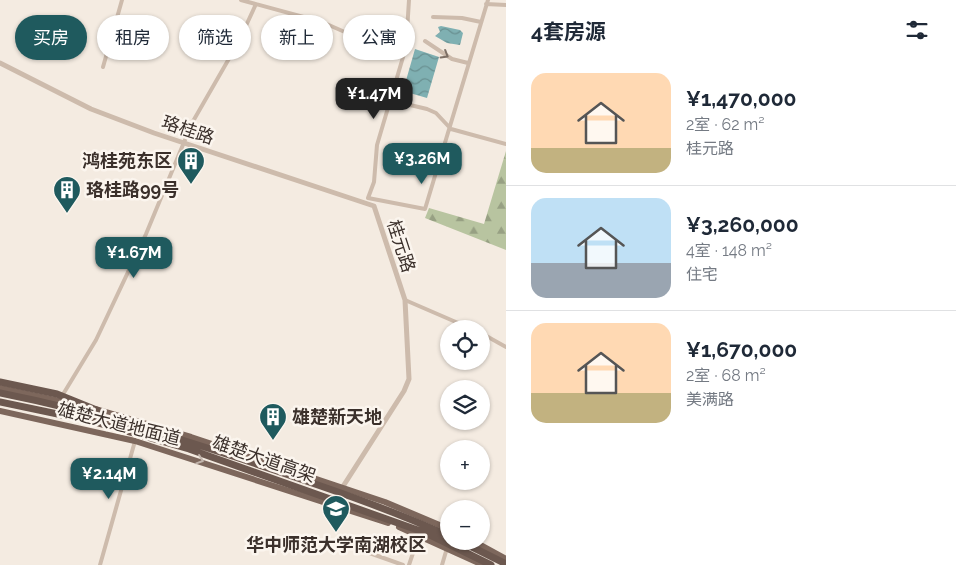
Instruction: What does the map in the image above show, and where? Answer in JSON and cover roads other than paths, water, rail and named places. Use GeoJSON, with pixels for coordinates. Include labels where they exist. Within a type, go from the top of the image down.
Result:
{"type":"FeatureCollection","features":[{"type":"Feature","properties":{"kind":"highway"},"geometry":{"type":"LineString","coordinates":[[0,382],[57,394],[127,422]]}},
{"type":"Feature","properties":{"kind":"highway","name":"雄楚大道高架"},"geometry":{"type":"LineString","coordinates":[[0,393],[127,422],[358,498],[440,532]]}},
{"type":"Feature","properties":{"kind":"highway","name":"雄楚大道高架"},"geometry":{"type":"LineString","coordinates":[[0,402],[91,422],[189,448],[423,534],[491,565]]}},
{"type":"Feature","properties":{"kind":"highway"},"geometry":{"type":"LineString","coordinates":[[478,550],[506,564]]}},
{"type":"Feature","properties":{"kind":"main road","name":"雄楚大道地面道"},"geometry":{"type":"LineString","coordinates":[[0,388],[59,400],[160,427],[386,502],[440,525]]}},
{"type":"Feature","properties":{"kind":"main road","name":"雄楚大道地面道"},"geometry":{"type":"LineString","coordinates":[[0,411],[135,441],[423,534],[440,544]]}},
{"type":"Feature","properties":{"kind":"main road"},"geometry":{"type":"LineString","coordinates":[[423,534],[472,565]]}},
{"type":"Feature","properties":{"kind":"main road","name":"雄楚大道地面道"},"geometry":{"type":"LineString","coordinates":[[451,550],[482,565]]}},
{"type":"Feature","properties":{"kind":"main road"},"geometry":{"type":"LineString","coordinates":[[490,550],[506,558]]}},
{"type":"Feature","properties":{"kind":"street"},"geometry":{"type":"LineString","coordinates":[[103,67],[122,0]]}},
{"type":"Feature","properties":{"kind":"street"},"geometry":{"type":"LineString","coordinates":[[241,0],[322,22],[343,31]]}},
{"type":"Feature","properties":{"kind":"street"},"geometry":{"type":"LineString","coordinates":[[263,6],[266,0]]}},
{"type":"Feature","properties":{"kind":"street"},"geometry":{"type":"LineString","coordinates":[[409,0],[406,47],[389,100],[378,144],[374,182],[368,198],[425,210],[448,127],[487,2],[506,5]]}},
{"type":"Feature","properties":{"kind":"street"},"geometry":{"type":"LineString","coordinates":[[59,400],[96,340],[185,144],[192,123],[238,43],[256,4]]}},
{"type":"Feature","properties":{"kind":"street"},"geometry":{"type":"LineString","coordinates":[[433,17],[462,18],[481,22]]}},
{"type":"Feature","properties":{"kind":"street"},"geometry":{"type":"LineString","coordinates":[[425,41],[452,59],[468,63]]}},
{"type":"Feature","properties":{"kind":"street","name":"珞桂路"},"geometry":{"type":"LineString","coordinates":[[0,63],[91,109],[185,144],[374,206]]}},
{"type":"Feature","properties":{"kind":"street"},"geometry":{"type":"LineString","coordinates":[[389,100],[427,109],[436,113],[448,127],[506,144]]}},
{"type":"Feature","properties":{"kind":"street","name":"桂元路"},"geometry":{"type":"LineString","coordinates":[[342,488],[400,398],[409,379],[405,300],[374,206],[368,198]]}},
{"type":"Feature","properties":{"kind":"street"},"geometry":{"type":"LineString","coordinates":[[405,300],[451,320]]}},
{"type":"Feature","properties":{"kind":"street"},"geometry":{"type":"LineString","coordinates":[[490,338],[506,346]]}},
{"type":"Feature","properties":{"kind":"street"},"geometry":{"type":"LineString","coordinates":[[100,565],[135,441]]}},
{"type":"Feature","properties":{"kind":"street"},"geometry":{"type":"LineString","coordinates":[[409,565],[423,534]]}},
{"type":"Feature","properties":{"kind":"street"},"geometry":{"type":"LineString","coordinates":[[361,550],[403,565]]}},
{"type":"Feature","properties":{"kind":"street"},"geometry":{"type":"LineString","coordinates":[[442,565],[446,550]]}},
{"type":"Feature","properties":{"kind":"water"},"geometry":{"type":"Polygon","coordinates":[[[438,27],[460,30],[463,33],[460,45],[447,43],[435,36],[440,32],[438,27]]]}},
{"type":"Feature","properties":{"kind":"water"},"geometry":{"type":"Polygon","coordinates":[[[415,49],[439,57],[427,98],[403,91],[412,60],[415,60],[415,49]]]}},
{"type":"Feature","properties":{"kind":"place","name":"鸿桂苑东区"},"geometry":{"type":"Point","coordinates":[191,185]}},
{"type":"Feature","properties":{"kind":"place","name":"珞桂路99号"},"geometry":{"type":"Point","coordinates":[67,214]}},
{"type":"Feature","properties":{"kind":"place","name":"雄楚新天地"},"geometry":{"type":"Point","coordinates":[273,441]}},
{"type":"Feature","properties":{"kind":"place","name":"华中师范大学南湖校区"},"geometry":{"type":"Point","coordinates":[336,533]}}]}
